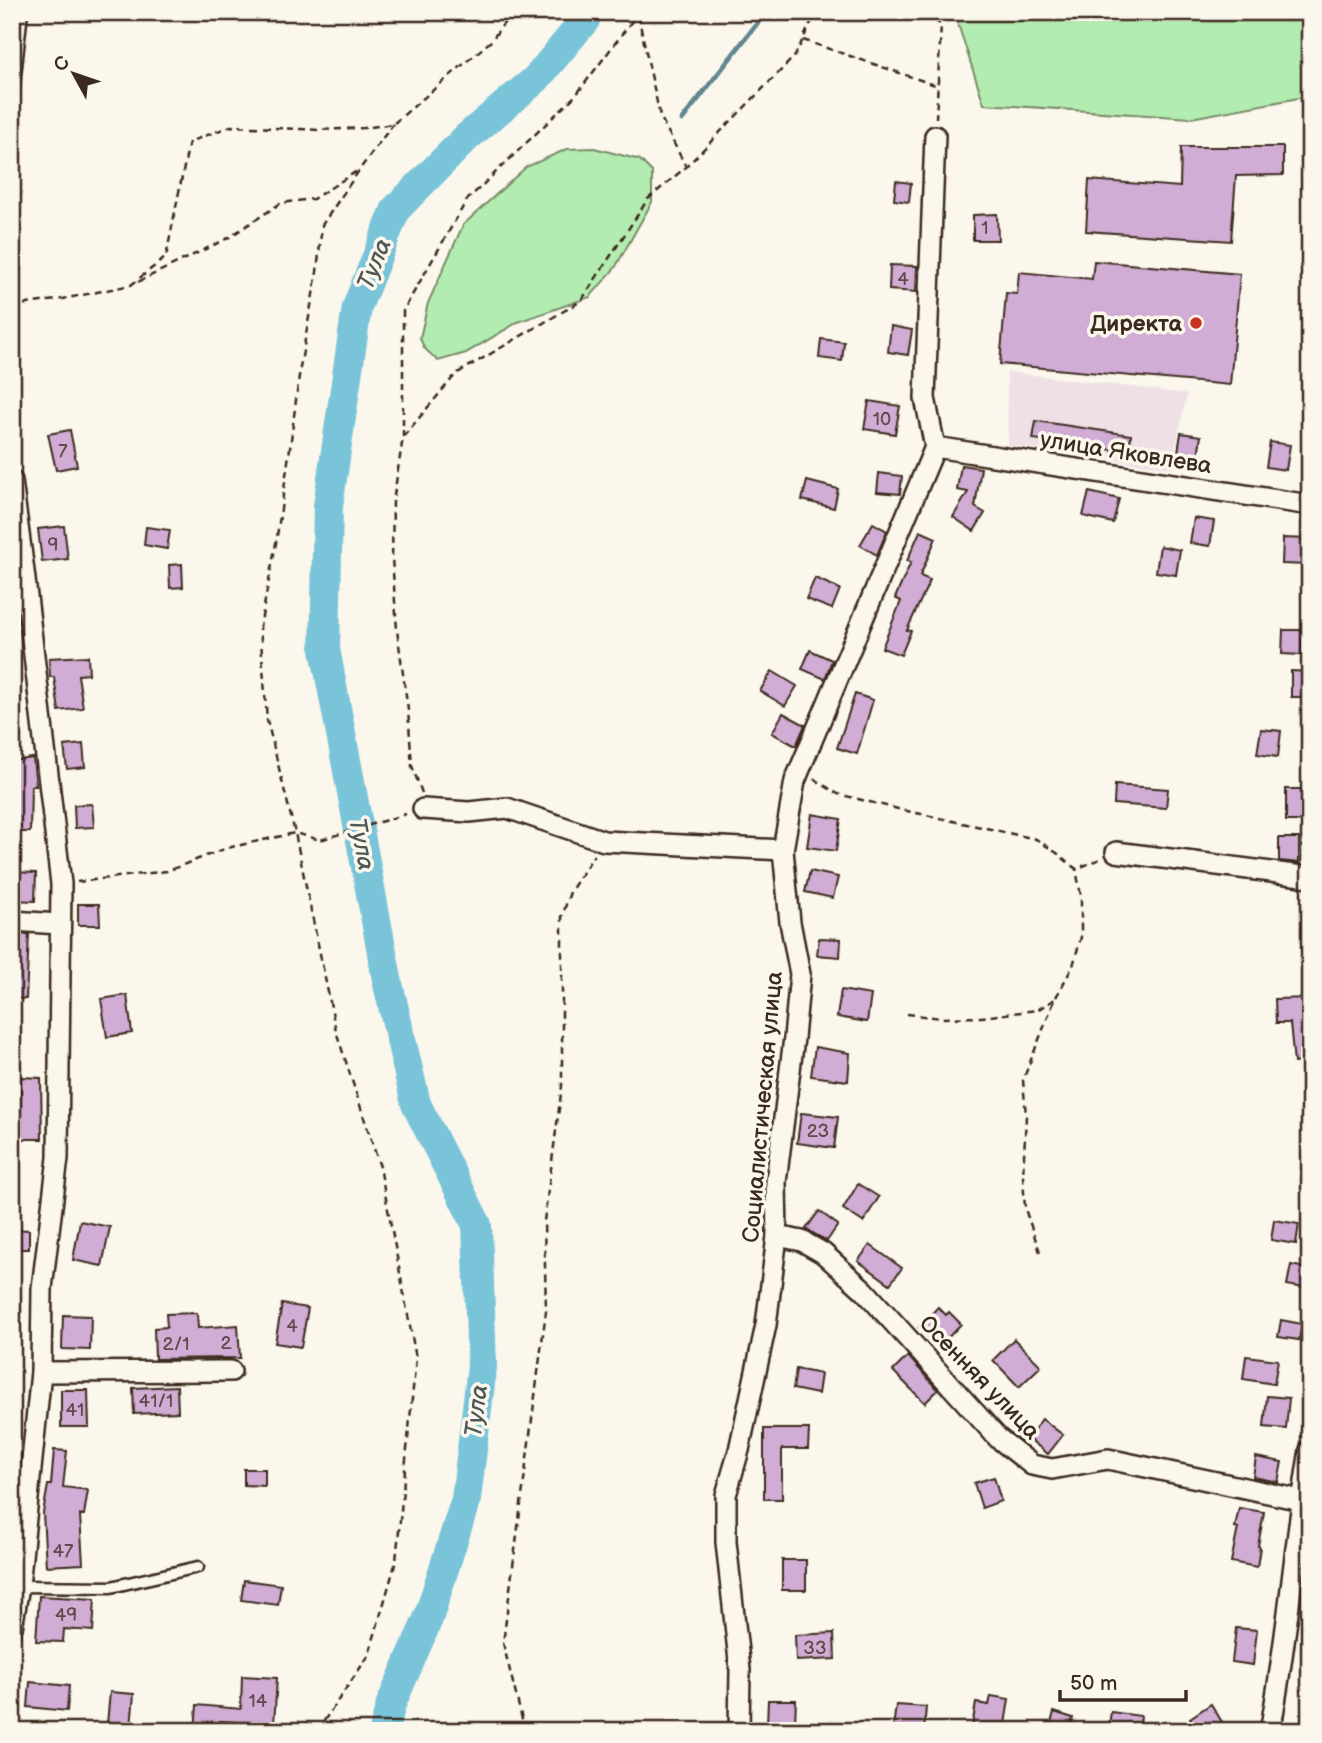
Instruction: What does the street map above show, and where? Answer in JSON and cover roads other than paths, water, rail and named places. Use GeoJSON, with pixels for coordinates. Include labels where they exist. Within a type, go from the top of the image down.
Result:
{"type":"FeatureCollection","features":[{"type":"Feature","properties":{"kind":"street"},"geometry":{"type":"LineString","coordinates":[[935,136],[925,398],[935,447]]}},
{"type":"Feature","properties":{"kind":"street","name":"улица Яковлева"},"geometry":{"type":"LineString","coordinates":[[935,447],[1310,505]]}},
{"type":"Feature","properties":{"kind":"street","name":"Социалистическая улица"},"geometry":{"type":"LineString","coordinates":[[739,1731],[740,1670],[726,1542],[726,1495],[739,1450],[766,1325],[777,1236],[776,1182],[800,974],[790,922],[783,849],[794,781],[935,447]]}},
{"type":"Feature","properties":{"kind":"street"},"geometry":{"type":"LineString","coordinates":[[12,481],[61,884],[58,1158],[42,1289],[41,1372],[19,1527],[19,1586],[12,1628]]}},
{"type":"Feature","properties":{"kind":"street"},"geometry":{"type":"LineString","coordinates":[[423,809],[468,812],[507,808],[604,841],[783,849]]}},
{"type":"Feature","properties":{"kind":"street"},"geometry":{"type":"LineString","coordinates":[[1116,852],[1310,877]]}},
{"type":"Feature","properties":{"kind":"street"},"geometry":{"type":"LineString","coordinates":[[12,921],[60,924]]}},
{"type":"Feature","properties":{"kind":"street","name":"Осенняя улица"},"geometry":{"type":"LineString","coordinates":[[777,1236],[802,1241],[823,1253],[864,1290],[998,1438],[1032,1465],[1052,1469],[1108,1459],[1301,1500]]}},
{"type":"Feature","properties":{"kind":"street"},"geometry":{"type":"LineString","coordinates":[[41,1372],[231,1371]]}},
{"type":"Feature","properties":{"kind":"street"},"geometry":{"type":"LineString","coordinates":[[1270,1731],[1280,1677],[1301,1500],[1310,1450]]}},
{"type":"Feature","properties":{"kind":"lane"},"geometry":{"type":"LineString","coordinates":[[12,103],[22,12]]}},
{"type":"Feature","properties":{"kind":"lane"},"geometry":{"type":"LineString","coordinates":[[19,1586],[111,1587],[198,1567]]}},
{"type":"Feature","properties":{"kind":"waterway","name":"Тула"},"geometry":{"type":"LineString","coordinates":[[384,1731],[391,1704],[428,1619],[466,1499],[482,1367],[477,1225],[416,1104],[388,984],[325,649],[328,506],[357,307],[396,209],[467,137],[536,79],[585,20],[588,12]]}},
{"type":"Feature","properties":{"kind":"waterway"},"geometry":{"type":"LineString","coordinates":[[682,120],[766,12]]}},
{"type":"Feature","properties":{"kind":"place","name":"Директа"},"geometry":{"type":"Point","coordinates":[1196,323]}}]}
